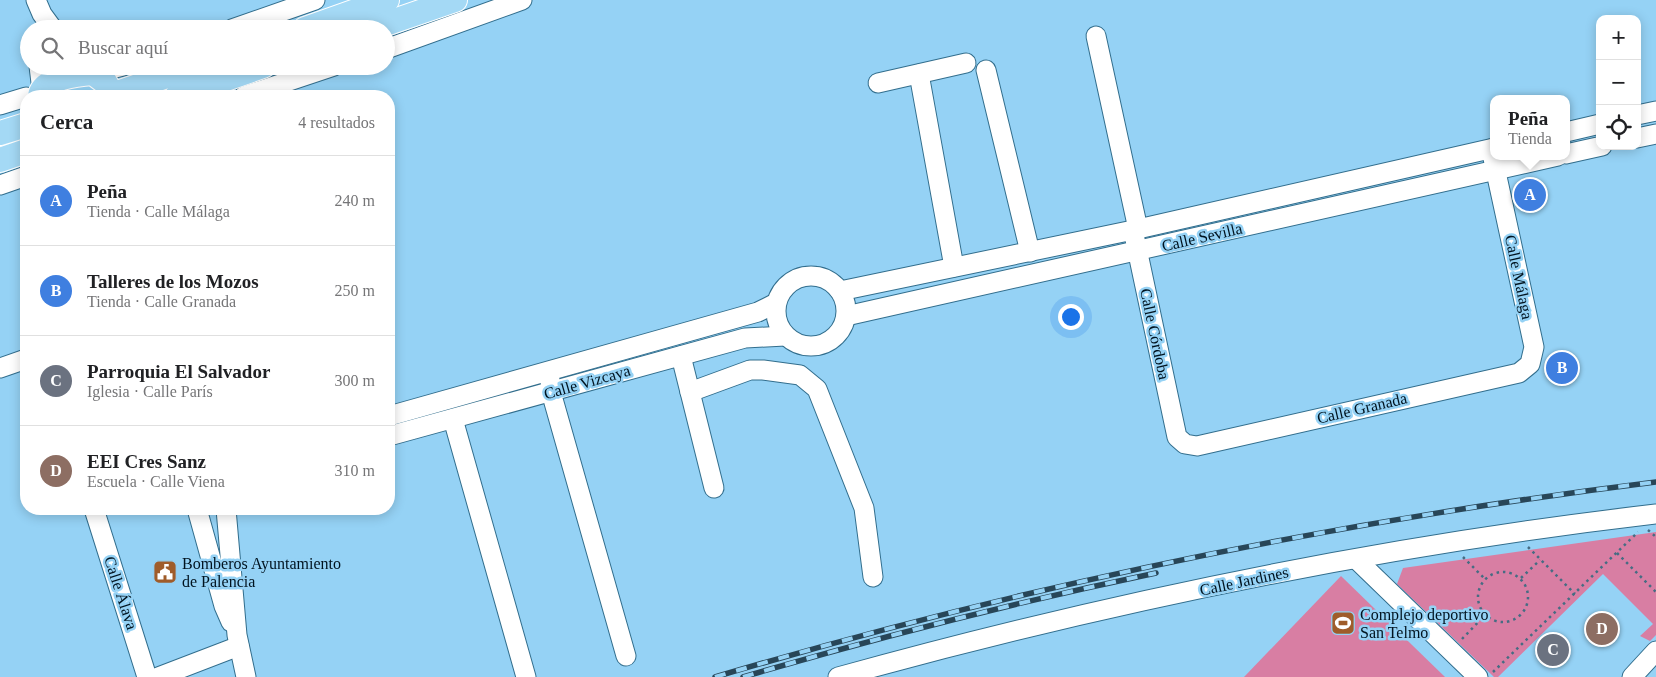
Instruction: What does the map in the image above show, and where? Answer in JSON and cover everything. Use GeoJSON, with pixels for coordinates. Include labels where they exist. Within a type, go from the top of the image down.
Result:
{"type":"FeatureCollection","features":[{"type":"Feature","properties":{"kind":"main road"},"geometry":{"type":"LineString","coordinates":[[330,20],[387,0]]}},
{"type":"Feature","properties":{"kind":"main road"},"geometry":{"type":"LineString","coordinates":[[395,21],[455,0]]}},
{"type":"Feature","properties":{"kind":"main road"},"geometry":{"type":"LineString","coordinates":[[42,90],[58,79],[71,75]]}},
{"type":"Feature","properties":{"kind":"main road"},"geometry":{"type":"LineString","coordinates":[[96,75],[104,82],[108,90]]}},
{"type":"Feature","properties":{"kind":"main road"},"geometry":{"type":"LineString","coordinates":[[128,90],[171,75]]}},
{"type":"Feature","properties":{"kind":"main road"},"geometry":{"type":"LineString","coordinates":[[194,90],[237,75]]}},
{"type":"Feature","properties":{"kind":"main road"},"geometry":{"type":"LineString","coordinates":[[0,133],[20,127]]}},
{"type":"Feature","properties":{"kind":"main road"},"geometry":{"type":"LineString","coordinates":[[0,160],[20,153]]}},
{"type":"Feature","properties":{"kind":"street"},"geometry":{"type":"LineString","coordinates":[[258,20],[315,0]]}},
{"type":"Feature","properties":{"kind":"street"},"geometry":{"type":"LineString","coordinates":[[395,46],[522,0]]}},
{"type":"Feature","properties":{"kind":"street","name":"Calle Córdoba"},"geometry":{"type":"LineString","coordinates":[[1096,36],[1136,230],[1137,252],[1177,437]]}},
{"type":"Feature","properties":{"kind":"street"},"geometry":{"type":"LineString","coordinates":[[878,83],[966,63]]}},
{"type":"Feature","properties":{"kind":"street"},"geometry":{"type":"LineString","coordinates":[[986,70],[1030,252]]}},
{"type":"Feature","properties":{"kind":"street"},"geometry":{"type":"LineString","coordinates":[[919,74],[954,268]]}},
{"type":"Feature","properties":{"kind":"street"},"geometry":{"type":"LineString","coordinates":[[36,90],[38,75]]}},
{"type":"Feature","properties":{"kind":"street"},"geometry":{"type":"LineString","coordinates":[[262,90],[307,75]]}},
{"type":"Feature","properties":{"kind":"street"},"geometry":{"type":"LineString","coordinates":[[0,105],[20,99]]}},
{"type":"Feature","properties":{"kind":"street"},"geometry":{"type":"LineString","coordinates":[[1641,114],[1656,111]]}},
{"type":"Feature","properties":{"kind":"street"},"geometry":{"type":"LineString","coordinates":[[1570,131],[1596,125]]}},
{"type":"Feature","properties":{"kind":"street"},"geometry":{"type":"LineString","coordinates":[[1641,137],[1656,134]]}},
{"type":"Feature","properties":{"kind":"street"},"geometry":{"type":"LineString","coordinates":[[1570,153],[1596,147]]}},
{"type":"Feature","properties":{"kind":"street","name":"Calle Sevilla"},"geometry":{"type":"LineString","coordinates":[[840,291],[1136,230],[1490,148]]}},
{"type":"Feature","properties":{"kind":"street","name":"Calle Málaga"},"geometry":{"type":"LineString","coordinates":[[1494,160],[1534,347]]}},
{"type":"Feature","properties":{"kind":"street","name":"Calle Sevilla"},"geometry":{"type":"LineString","coordinates":[[846,316],[1540,160]]}},
{"type":"Feature","properties":{"kind":"street"},"geometry":{"type":"LineString","coordinates":[[0,185],[20,178]]}},
{"type":"Feature","properties":{"kind":"street"},"geometry":{"type":"LineString","coordinates":[[807,276],[828,280],[840,291],[846,307],[846,316],[839,333],[832,339],[820,345],[801,345],[785,336],[777,322],[776,303],[787,285],[807,276]]}},
{"type":"Feature","properties":{"kind":"street","name":"Calle Vizcaya"},"geometry":{"type":"LineString","coordinates":[[395,414],[758,312],[776,303]]}},
{"type":"Feature","properties":{"kind":"street","name":"Calle Vizcaya"},"geometry":{"type":"LineString","coordinates":[[395,434],[745,338],[785,336]]}},
{"type":"Feature","properties":{"kind":"street","name":"Calle Granada"},"geometry":{"type":"LineString","coordinates":[[1177,437],[1186,444],[1197,446],[1519,373],[1530,364],[1534,347]]}},
{"type":"Feature","properties":{"kind":"street"},"geometry":{"type":"LineString","coordinates":[[681,356],[714,488]]}},
{"type":"Feature","properties":{"kind":"street"},"geometry":{"type":"LineString","coordinates":[[0,368],[20,361]]}},
{"type":"Feature","properties":{"kind":"street"},"geometry":{"type":"LineString","coordinates":[[690,392],[750,370],[800,375],[817,389],[864,508],[873,577]]}},
{"type":"Feature","properties":{"kind":"street"},"geometry":{"type":"LineString","coordinates":[[550,372],[551,392],[626,656]]}},
{"type":"Feature","properties":{"kind":"street"},"geometry":{"type":"LineString","coordinates":[[453,419],[526,677]]}},
{"type":"Feature","properties":{"kind":"street","name":"Calle Álava"},"geometry":{"type":"LineString","coordinates":[[96,515],[147,677]]}},
{"type":"Feature","properties":{"kind":"street"},"geometry":{"type":"LineString","coordinates":[[199,515],[224,606],[238,640]]}},
{"type":"Feature","properties":{"kind":"street"},"geometry":{"type":"LineString","coordinates":[[227,515],[238,640],[246,677]]}},
{"type":"Feature","properties":{"kind":"street","name":"Calle Jardines"},"geometry":{"type":"LineString","coordinates":[[838,677],[876,672],[1088,613],[1357,560],[1450,543],[1650,520]]}},
{"type":"Feature","properties":{"kind":"street"},"geometry":{"type":"LineString","coordinates":[[1385,589],[1388,570],[1394,561],[1409,550]]}},
{"type":"Feature","properties":{"kind":"street"},"geometry":{"type":"LineString","coordinates":[[1357,560],[1476,676]]}},
{"type":"Feature","properties":{"kind":"street"},"geometry":{"type":"LineString","coordinates":[[158,677],[238,640]]}},
{"type":"Feature","properties":{"kind":"street"},"geometry":{"type":"LineString","coordinates":[[1632,677],[1654,658]]}},
{"type":"Feature","properties":{"kind":"path"},"geometry":{"type":"LineString","coordinates":[[1476,676],[1575,594],[1650,520]]}},
{"type":"Feature","properties":{"kind":"path"},"geometry":{"type":"LineString","coordinates":[[1524,533],[1528,548],[1575,594]]}},
{"type":"Feature","properties":{"kind":"path"},"geometry":{"type":"LineString","coordinates":[[1450,543],[1485,579]]}},
{"type":"Feature","properties":{"kind":"path"},"geometry":{"type":"LineString","coordinates":[[1617,553],[1656,591]]}},
{"type":"Feature","properties":{"kind":"path"},"geometry":{"type":"LineString","coordinates":[[1521,578],[1540,560]]}},
{"type":"Feature","properties":{"kind":"path"},"geometry":{"type":"LineString","coordinates":[[1505,571],[1521,578],[1526,585],[1528,601],[1521,615],[1507,622],[1499,622],[1484,615],[1477,599],[1478,590],[1485,579],[1496,572],[1505,571]]}},
{"type":"Feature","properties":{"kind":"path"},"geometry":{"type":"LineString","coordinates":[[1451,652],[1484,615]]}},
{"type":"Feature","properties":{"kind":"shaded area"},"geometry":{"type":"Polygon","coordinates":[[[1656,532],[1656,635],[1650,641],[1640,636],[1653,624],[1603,574],[1498,677],[1494,677],[1397,584],[1403,568],[1656,532]]]}},
{"type":"Feature","properties":{"kind":"shaded area","name":"Complejo deportivo San Telmo"},"geometry":{"type":"Polygon","coordinates":[[[1341,576],[1445,677],[1244,677],[1341,576]]]}},
{"type":"Feature","properties":{"kind":"railway"},"geometry":{"type":"LineString","coordinates":[[715,677],[947,614],[1181,560],[1418,516],[1656,482]]}},
{"type":"Feature","properties":{"kind":"railway"},"geometry":{"type":"LineString","coordinates":[[743,677],[948,621],[1156,573]]}},
{"type":"Feature","properties":{"kind":"place","name":"Peña"},"geometry":{"type":"Point","coordinates":[1530,195]}},
{"type":"Feature","properties":{"kind":"place","name":"Talleres de los Mozos"},"geometry":{"type":"Point","coordinates":[1562,368]}},
{"type":"Feature","properties":{"kind":"place","name":"Bomberos Ayuntamiento de Palencia"},"geometry":{"type":"Point","coordinates":[165,572]}},
{"type":"Feature","properties":{"kind":"place","name":"Complejo deportivo San Telmo"},"geometry":{"type":"Point","coordinates":[1343,623]}},
{"type":"Feature","properties":{"kind":"place","name":"EEI Cres Sanz"},"geometry":{"type":"Point","coordinates":[1602,629]}},
{"type":"Feature","properties":{"kind":"place","name":"Parroquia El Salvador"},"geometry":{"type":"Point","coordinates":[1553,650]}}]}
